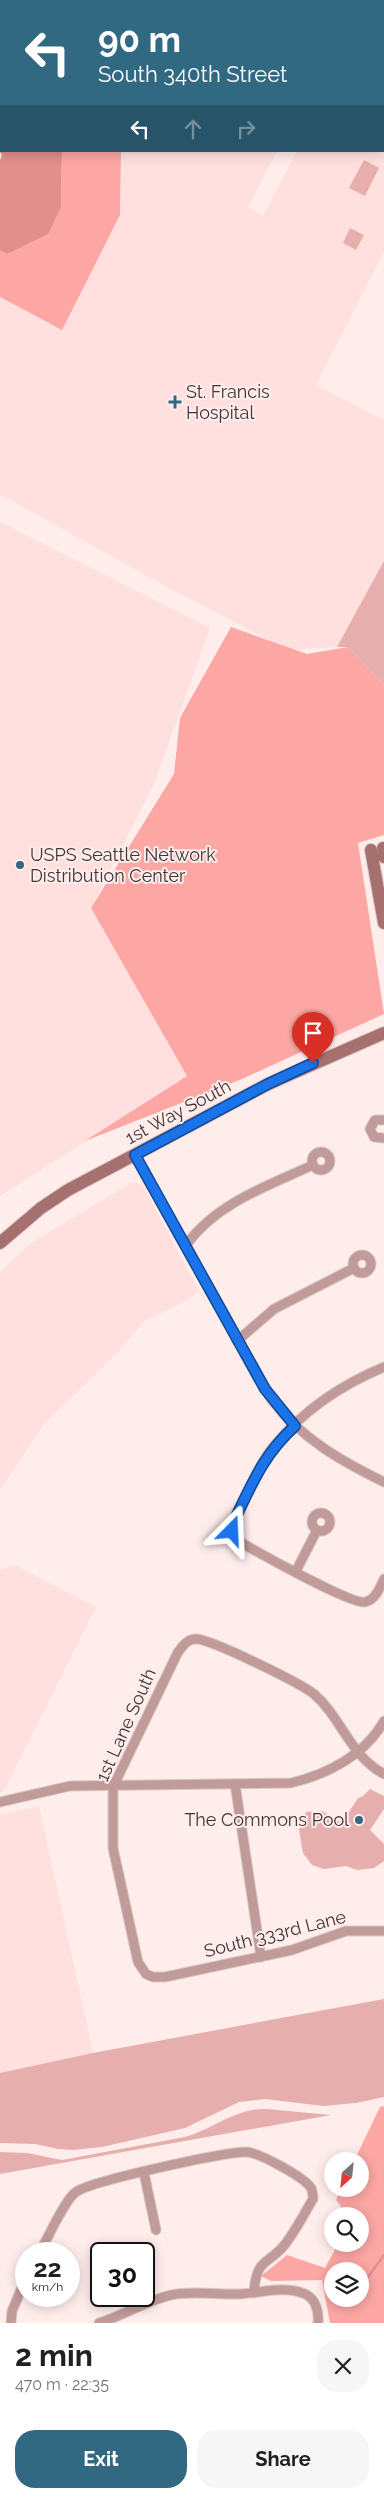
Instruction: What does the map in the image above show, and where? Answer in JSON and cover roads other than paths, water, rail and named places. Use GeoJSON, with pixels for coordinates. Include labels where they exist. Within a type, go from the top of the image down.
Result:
{"type":"FeatureCollection","features":[{"type":"Feature","properties":{"kind":"main road"},"geometry":{"type":"LineString","coordinates":[[379,852],[384,923]]}},
{"type":"Feature","properties":{"kind":"main road","name":"1st Way South"},"geometry":{"type":"LineString","coordinates":[[0,1243],[41,1208],[68,1190],[268,1084],[384,1033]]}},
{"type":"Feature","properties":{"kind":"street"},"geometry":{"type":"LineString","coordinates":[[384,1120],[375,1120],[370,1128],[374,1137],[384,1138]]}},
{"type":"Feature","properties":{"kind":"street"},"geometry":{"type":"LineString","coordinates":[[135,1155],[272,1400],[295,1426],[332,1455],[384,1482]]}},
{"type":"Feature","properties":{"kind":"street"},"geometry":{"type":"LineString","coordinates":[[186,1245],[202,1224],[234,1202],[313,1165]]}},
{"type":"Feature","properties":{"kind":"street"},"geometry":{"type":"LineString","coordinates":[[237,1340],[274,1309],[354,1268]]}},
{"type":"Feature","properties":{"kind":"street"},"geometry":{"type":"LineString","coordinates":[[384,1367],[335,1392],[274,1445],[233,1523],[232,1531],[242,1543],[361,1603],[368,1602],[374,1597],[384,1579]]}},
{"type":"Feature","properties":{"kind":"street"},"geometry":{"type":"LineString","coordinates":[[296,1571],[317,1530]]}},
{"type":"Feature","properties":{"kind":"street","name":"1st Lane South"},"geometry":{"type":"LineString","coordinates":[[146,1974],[138,1962],[113,1848],[113,1787],[182,1646],[190,1640],[201,1639],[313,1693],[328,1710],[357,1752]]}},
{"type":"Feature","properties":{"kind":"street"},"geometry":{"type":"LineString","coordinates":[[0,1802],[59,1787],[275,1784],[309,1779],[336,1767],[357,1752],[384,1721]]}},
{"type":"Feature","properties":{"kind":"street"},"geometry":{"type":"LineString","coordinates":[[357,1752],[369,1764],[384,1774]]}},
{"type":"Feature","properties":{"kind":"street"},"geometry":{"type":"LineString","coordinates":[[236,1784],[261,1956]]}},
{"type":"Feature","properties":{"kind":"street","name":"South 333rd Lane"},"geometry":{"type":"LineString","coordinates":[[146,1974],[153,1977],[165,1977],[301,1948],[346,1931],[384,1931]]}},
{"type":"Feature","properties":{"kind":"street"},"geometry":{"type":"LineString","coordinates":[[46,2242],[76,2192],[99,2183],[214,2156],[252,2153],[297,2176],[311,2187],[312,2199],[285,2245],[265,2260],[255,2277],[254,2292]]}},
{"type":"Feature","properties":{"kind":"street"},"geometry":{"type":"LineString","coordinates":[[144,2173],[156,2230]]}},
{"type":"Feature","properties":{"kind":"street"},"geometry":{"type":"LineString","coordinates":[[99,2323],[173,2294],[279,2290],[305,2294],[316,2304],[318,2320]]}},
{"type":"Feature","properties":{"kind":"street"},"geometry":{"type":"LineString","coordinates":[[11,2323],[15,2304]]}},
{"type":"Feature","properties":{"kind":"waterway"},"geometry":{"type":"LineString","coordinates":[[369,2276],[384,2255]]}},
{"type":"Feature","properties":{"kind":"place","name":"St. Francis Hospital"},"geometry":{"type":"Point","coordinates":[175,402]}},
{"type":"Feature","properties":{"kind":"place","name":"USPS Seattle Network Distribution Center"},"geometry":{"type":"Point","coordinates":[20,865]}},
{"type":"Feature","properties":{"kind":"place","name":"The Commons Pool"},"geometry":{"type":"Point","coordinates":[359,1820]}}]}
